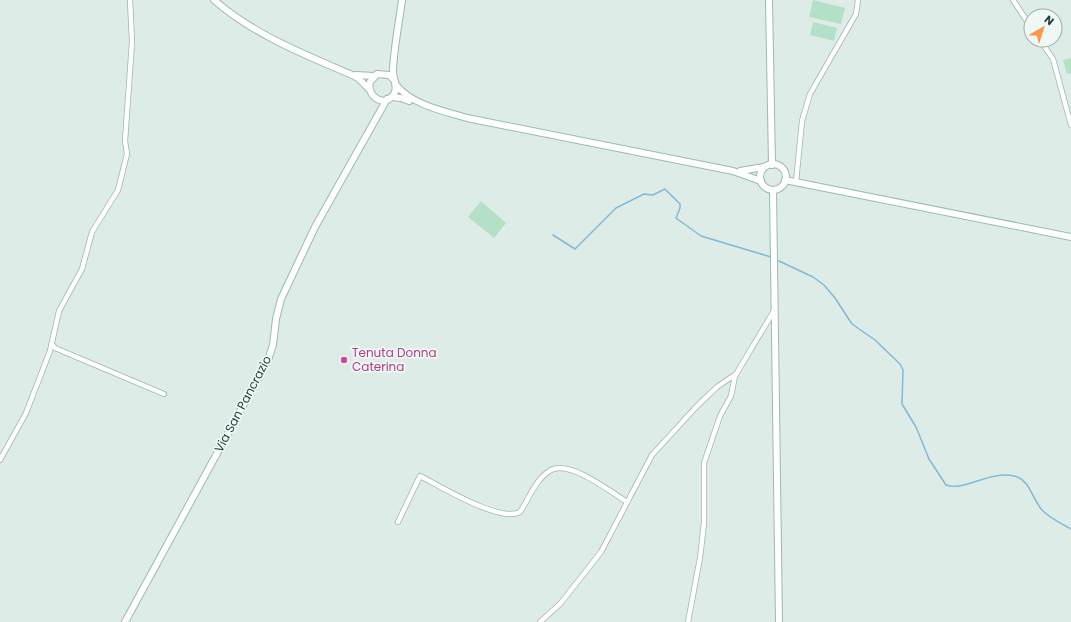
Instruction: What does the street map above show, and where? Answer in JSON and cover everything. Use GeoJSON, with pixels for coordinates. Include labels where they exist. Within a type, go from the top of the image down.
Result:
{"type":"FeatureCollection","features":[{"type":"Feature","properties":{"kind":"main road"},"geometry":{"type":"LineString","coordinates":[[214,0],[247,24],[275,40],[358,78],[369,89],[372,96],[378,100],[380,109],[378,116]]}},
{"type":"Feature","properties":{"kind":"main road"},"geometry":{"type":"LineString","coordinates":[[389,98],[394,94],[395,83],[393,72],[402,0]]}},
{"type":"Feature","properties":{"kind":"main road"},"geometry":{"type":"LineString","coordinates":[[769,0],[772,165]]}},
{"type":"Feature","properties":{"kind":"main road"},"geometry":{"type":"LineString","coordinates":[[369,89],[370,82],[376,75],[394,63]]}},
{"type":"Feature","properties":{"kind":"main road"},"geometry":{"type":"LineString","coordinates":[[350,74],[389,75],[403,94],[420,102],[468,118],[732,172],[761,181]]}},
{"type":"Feature","properties":{"kind":"main road"},"geometry":{"type":"LineString","coordinates":[[378,100],[389,98],[420,102]]}},
{"type":"Feature","properties":{"kind":"main road","name":"Via San Pancrazio"},"geometry":{"type":"LineString","coordinates":[[126,622],[268,360],[273,345],[276,319],[281,299],[315,227],[389,98]]}},
{"type":"Feature","properties":{"kind":"main road"},"geometry":{"type":"LineString","coordinates":[[732,172],[758,170],[765,167],[772,165],[782,169],[785,180],[780,188],[773,190],[765,188],[761,181],[760,174],[765,167]]}},
{"type":"Feature","properties":{"kind":"main road"},"geometry":{"type":"LineString","coordinates":[[785,180],[1071,237]]}},
{"type":"Feature","properties":{"kind":"main road"},"geometry":{"type":"LineString","coordinates":[[773,190],[779,622]]}},
{"type":"Feature","properties":{"kind":"street"},"geometry":{"type":"LineString","coordinates":[[0,460],[22,424],[52,344],[56,323],[63,303],[82,269],[92,232],[118,190],[127,154],[126,141],[132,42],[130,0]]}},
{"type":"Feature","properties":{"kind":"street"},"geometry":{"type":"LineString","coordinates":[[796,182],[802,121],[810,94],[856,14],[858,0]]}},
{"type":"Feature","properties":{"kind":"street"},"geometry":{"type":"LineString","coordinates":[[1013,0],[1023,15]]}},
{"type":"Feature","properties":{"kind":"street"},"geometry":{"type":"LineString","coordinates":[[1045,48],[1053,59],[1071,125]]}},
{"type":"Feature","properties":{"kind":"street"},"geometry":{"type":"LineString","coordinates":[[688,622],[700,558],[704,523],[704,463],[720,416],[731,396],[737,372],[775,309]]}},
{"type":"Feature","properties":{"kind":"street"},"geometry":{"type":"LineString","coordinates":[[52,344],[55,348],[164,394]]}},
{"type":"Feature","properties":{"kind":"street"},"geometry":{"type":"LineString","coordinates":[[540,622],[560,604],[601,552],[652,455],[708,396],[737,372]]}},
{"type":"Feature","properties":{"kind":"street"},"geometry":{"type":"LineString","coordinates":[[398,522],[420,476],[478,506],[510,514],[520,512],[540,480],[552,470],[558,468],[571,470],[584,476],[627,502]]}},
{"type":"Feature","properties":{"kind":"green space"},"geometry":{"type":"Polygon","coordinates":[[[813,0],[845,8],[841,24],[809,17],[813,0]]]}},
{"type":"Feature","properties":{"kind":"green space"},"geometry":{"type":"Polygon","coordinates":[[[813,22],[837,28],[834,41],[810,35],[813,22]]]}},
{"type":"Feature","properties":{"kind":"green space"},"geometry":{"type":"Polygon","coordinates":[[[1071,58],[1071,73],[1067,74],[1063,60],[1071,58]]]}},
{"type":"Feature","properties":{"kind":"green space"},"geometry":{"type":"Polygon","coordinates":[[[481,201],[506,223],[494,238],[468,217],[481,201]]]}},
{"type":"Feature","properties":{"kind":"waterway"},"geometry":{"type":"LineString","coordinates":[[553,235],[575,249],[616,208],[644,194],[653,195],[665,189],[680,204],[676,218],[701,236],[771,257]]}},
{"type":"Feature","properties":{"kind":"waterway"},"geometry":{"type":"LineString","coordinates":[[779,261],[813,277],[824,285],[835,298],[852,324],[875,340],[900,364],[903,370],[902,404],[916,427],[929,459],[946,485],[961,486],[987,478],[1005,475],[1020,478],[1028,486],[1039,507],[1071,529]]}},
{"type":"Feature","properties":{"kind":"place","name":"Tenuta Donna Caterina"},"geometry":{"type":"Point","coordinates":[344,360]}}]}
